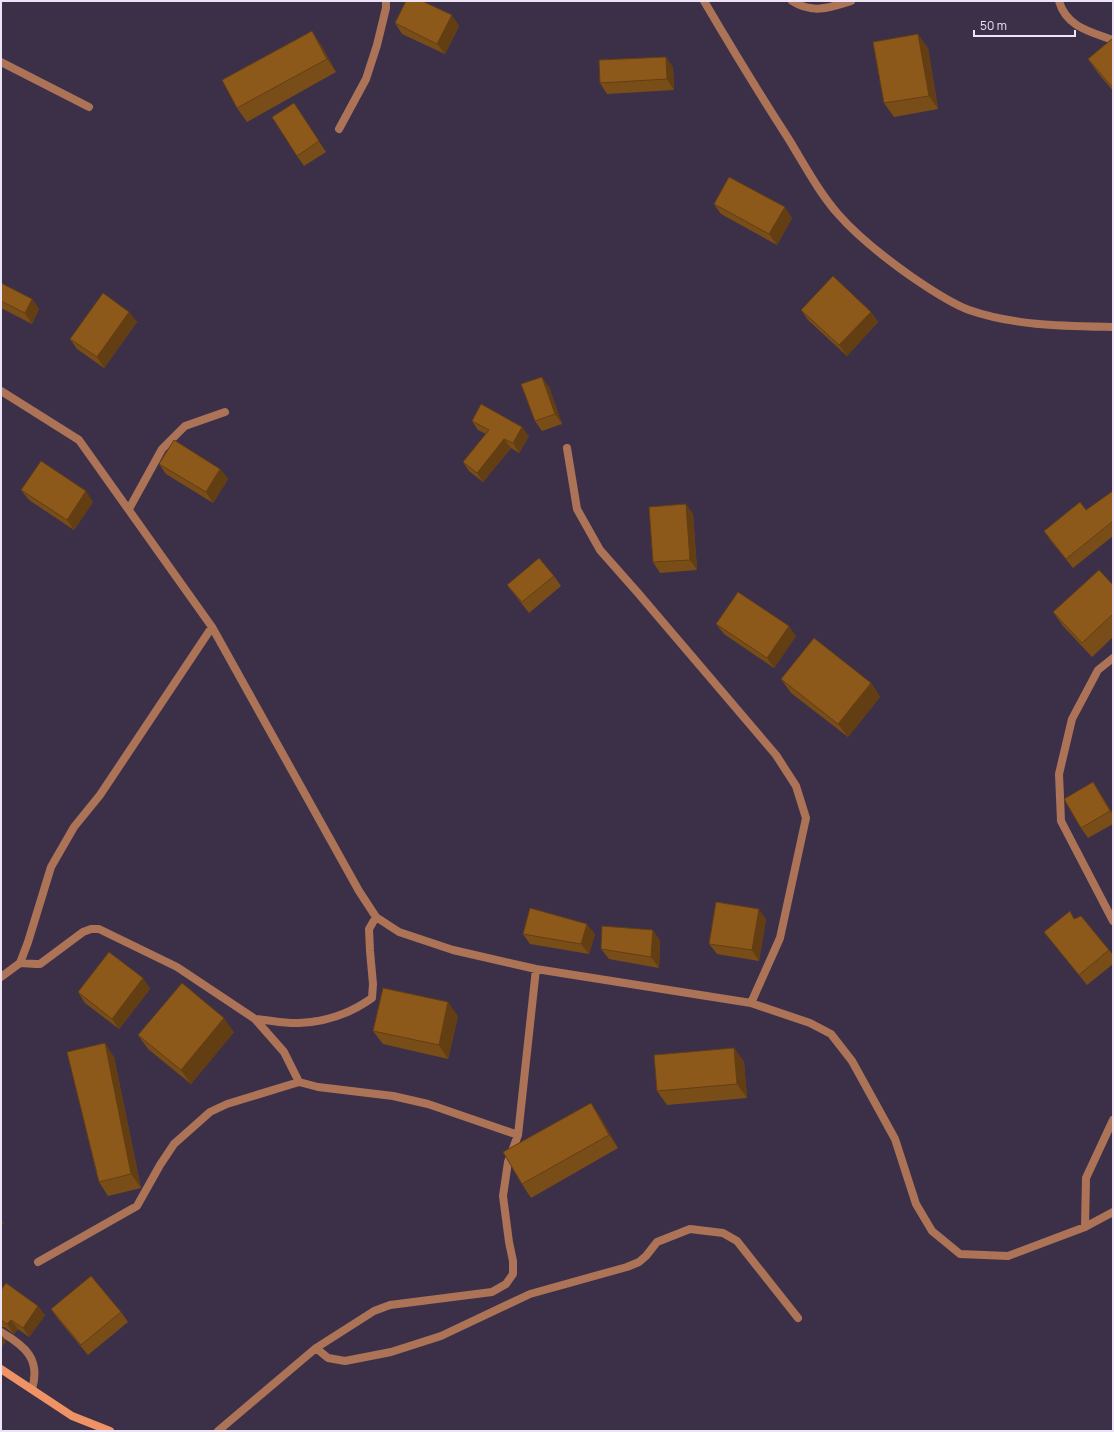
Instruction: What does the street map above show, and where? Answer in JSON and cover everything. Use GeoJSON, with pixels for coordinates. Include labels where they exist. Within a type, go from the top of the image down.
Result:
{"type":"FeatureCollection","features":[{"type":"Feature","properties":{"kind":"street"},"geometry":{"type":"LineString","coordinates":[[339,129],[366,79],[377,46],[386,8],[386,1]]}},
{"type":"Feature","properties":{"kind":"street"},"geometry":{"type":"LineString","coordinates":[[704,1],[818,187],[838,214],[886,259],[931,290],[968,310],[1009,320],[1056,326],[1113,327]]}},
{"type":"Feature","properties":{"kind":"street"},"geometry":{"type":"LineString","coordinates":[[792,1],[801,7],[814,9],[831,7],[851,1]]}},
{"type":"Feature","properties":{"kind":"street"},"geometry":{"type":"LineString","coordinates":[[1059,1],[1064,15],[1071,22],[1089,32],[1113,40]]}},
{"type":"Feature","properties":{"kind":"street"},"geometry":{"type":"LineString","coordinates":[[1,62],[89,107]]}},
{"type":"Feature","properties":{"kind":"street"},"geometry":{"type":"LineString","coordinates":[[1,391],[79,440],[212,627],[359,891],[376,917],[399,932],[453,950],[536,969],[750,1003],[810,1023],[830,1034],[852,1061],[895,1139],[916,1204],[932,1231],[960,1254],[1008,1256],[1085,1228],[1113,1212]]}},
{"type":"Feature","properties":{"kind":"street"},"geometry":{"type":"LineString","coordinates":[[128,509],[162,449],[180,430],[185,426],[225,412]]}},
{"type":"Feature","properties":{"kind":"street"},"geometry":{"type":"LineString","coordinates":[[567,448],[577,509],[600,550],[776,755],[796,786],[806,818],[780,938],[750,1003]]}},
{"type":"Feature","properties":{"kind":"street"},"geometry":{"type":"LineString","coordinates":[[1,977],[20,963],[28,942],[51,866],[74,827],[100,795],[212,627]]}},
{"type":"Feature","properties":{"kind":"street"},"geometry":{"type":"LineString","coordinates":[[1113,658],[1098,670],[1072,719],[1059,774],[1061,821],[1113,921]]}},
{"type":"Feature","properties":{"kind":"street"},"geometry":{"type":"LineString","coordinates":[[256,1019],[298,1023],[323,1021],[359,1008],[372,998],[373,984],[369,929],[376,917]]}},
{"type":"Feature","properties":{"kind":"street"},"geometry":{"type":"LineString","coordinates":[[20,963],[40,964],[83,932],[99,928],[178,967],[256,1019],[284,1052],[299,1082]]}},
{"type":"Feature","properties":{"kind":"street"},"geometry":{"type":"LineString","coordinates":[[218,1431],[316,1348],[374,1311],[390,1305],[492,1292],[506,1284],[512,1274],[513,1261],[508,1242],[503,1196],[508,1162],[518,1135],[536,969]]}},
{"type":"Feature","properties":{"kind":"street"},"geometry":{"type":"LineString","coordinates":[[38,1262],[137,1206],[160,1165],[174,1144],[210,1112],[228,1104],[299,1082],[318,1087],[393,1096],[428,1104],[518,1135]]}},
{"type":"Feature","properties":{"kind":"street"},"geometry":{"type":"LineString","coordinates":[[1085,1228],[1086,1178],[1113,1120]]}},
{"type":"Feature","properties":{"kind":"street"},"geometry":{"type":"LineString","coordinates":[[316,1348],[328,1358],[345,1361],[391,1352],[442,1336],[530,1294],[626,1268],[639,1262],[657,1242],[690,1229],[723,1233],[737,1241],[798,1318]]}},
{"type":"Feature","properties":{"kind":"street"},"geometry":{"type":"LineString","coordinates":[[1,1332],[17,1342],[32,1358],[35,1378],[32,1389]]}},
{"type":"Feature","properties":{"kind":"street"},"geometry":{"type":"LineString","coordinates":[[1,1369],[72,1416],[104,1430],[110,1431]]}},
{"type":"Feature","properties":{"kind":"building"},"geometry":{"type":"Polygon","coordinates":[[[406,1],[422,1],[452,15],[437,44],[395,23],[406,1]]]}},
{"type":"Feature","properties":{"kind":"building"},"geometry":{"type":"Polygon","coordinates":[[[312,31],[327,59],[237,108],[222,80],[312,31]]]}},
{"type":"Feature","properties":{"kind":"building"},"geometry":{"type":"Polygon","coordinates":[[[918,34],[929,96],[884,103],[873,42],[918,34]]]}},
{"type":"Feature","properties":{"kind":"building"},"geometry":{"type":"Polygon","coordinates":[[[1113,38],[1113,88],[1088,59],[1113,38]]]}},
{"type":"Feature","properties":{"kind":"building"},"geometry":{"type":"Polygon","coordinates":[[[666,57],[667,79],[600,83],[599,60],[666,57]]]}},
{"type":"Feature","properties":{"kind":"building"},"geometry":{"type":"Polygon","coordinates":[[[294,103],[319,141],[297,156],[272,117],[294,103]]]}},
{"type":"Feature","properties":{"kind":"building"},"geometry":{"type":"Polygon","coordinates":[[[729,177],[785,207],[769,234],[714,204],[729,177]]]}},
{"type":"Feature","properties":{"kind":"building"},"geometry":{"type":"Polygon","coordinates":[[[833,276],[871,312],[839,345],[801,310],[833,276]]]}},
{"type":"Feature","properties":{"kind":"building"},"geometry":{"type":"Polygon","coordinates":[[[1,283],[32,299],[25,313],[1,301],[1,283]]]}},
{"type":"Feature","properties":{"kind":"building"},"geometry":{"type":"Polygon","coordinates":[[[103,293],[129,312],[97,357],[70,339],[103,293]]]}},
{"type":"Feature","properties":{"kind":"building"},"geometry":{"type":"Polygon","coordinates":[[[542,377],[555,414],[535,421],[521,384],[542,377]]]}},
{"type":"Feature","properties":{"kind":"building"},"geometry":{"type":"Polygon","coordinates":[[[481,404],[522,427],[513,443],[504,439],[477,473],[463,462],[489,430],[472,421],[481,404]]]}},
{"type":"Feature","properties":{"kind":"building"},"geometry":{"type":"Polygon","coordinates":[[[174,440],[220,469],[206,492],[159,464],[174,440]]]}},
{"type":"Feature","properties":{"kind":"building"},"geometry":{"type":"Polygon","coordinates":[[[41,461],[86,491],[67,520],[21,490],[41,461]]]}},
{"type":"Feature","properties":{"kind":"building"},"geometry":{"type":"Polygon","coordinates":[[[1113,491],[1113,523],[1112,522],[1066,559],[1044,531],[1080,502],[1086,510],[1113,491]]]}},
{"type":"Feature","properties":{"kind":"building"},"geometry":{"type":"Polygon","coordinates":[[[686,504],[690,560],[653,562],[649,507],[686,504]]]}},
{"type":"Feature","properties":{"kind":"building"},"geometry":{"type":"Polygon","coordinates":[[[539,558],[554,576],[522,602],[507,585],[539,558]]]}},
{"type":"Feature","properties":{"kind":"building"},"geometry":{"type":"Polygon","coordinates":[[[1099,570],[1113,585],[1113,614],[1082,643],[1053,612],[1099,570]]]}},
{"type":"Feature","properties":{"kind":"building"},"geometry":{"type":"Polygon","coordinates":[[[738,592],[789,626],[767,658],[716,624],[738,592]]]}},
{"type":"Feature","properties":{"kind":"building"},"geometry":{"type":"Polygon","coordinates":[[[814,638],[871,683],[838,724],[781,679],[814,638]]]}},
{"type":"Feature","properties":{"kind":"building"},"geometry":{"type":"Polygon","coordinates":[[[1093,782],[1110,811],[1081,828],[1064,799],[1093,782]]]}},
{"type":"Feature","properties":{"kind":"building"},"geometry":{"type":"Polygon","coordinates":[[[716,902],[759,909],[752,950],[709,944],[716,902]]]}},
{"type":"Feature","properties":{"kind":"building"},"geometry":{"type":"Polygon","coordinates":[[[530,908],[587,924],[581,944],[523,934],[530,908]]]}},
{"type":"Feature","properties":{"kind":"building"},"geometry":{"type":"Polygon","coordinates":[[[1070,911],[1074,919],[1081,916],[1109,950],[1079,975],[1044,932],[1070,911]]]}},
{"type":"Feature","properties":{"kind":"building"},"geometry":{"type":"Polygon","coordinates":[[[602,926],[653,930],[651,957],[601,949],[602,926]]]}},
{"type":"Feature","properties":{"kind":"building"},"geometry":{"type":"Polygon","coordinates":[[[109,952],[143,978],[112,1019],[78,992],[109,952]]]}},
{"type":"Feature","properties":{"kind":"building"},"geometry":{"type":"Polygon","coordinates":[[[182,983],[224,1018],[181,1070],[138,1035],[182,983]]]}},
{"type":"Feature","properties":{"kind":"building"},"geometry":{"type":"Polygon","coordinates":[[[383,988],[448,1002],[439,1045],[373,1031],[383,988]]]}},
{"type":"Feature","properties":{"kind":"building"},"geometry":{"type":"Polygon","coordinates":[[[105,1043],[131,1174],[99,1182],[67,1052],[105,1043]]]}},
{"type":"Feature","properties":{"kind":"building"},"geometry":{"type":"Polygon","coordinates":[[[734,1048],[737,1084],[657,1091],[654,1055],[734,1048]]]}},
{"type":"Feature","properties":{"kind":"building"},"geometry":{"type":"Polygon","coordinates":[[[591,1103],[609,1135],[522,1184],[503,1152],[591,1103]]]}},
{"type":"Feature","properties":{"kind":"building"},"geometry":{"type":"Polygon","coordinates":[[[91,1276],[121,1312],[81,1345],[51,1309],[91,1276]]]}},
{"type":"Feature","properties":{"kind":"building"},"geometry":{"type":"Polygon","coordinates":[[[6,1283],[38,1306],[23,1328],[11,1320],[7,1324],[1,1320],[1,1290],[6,1283]]]}}]}
